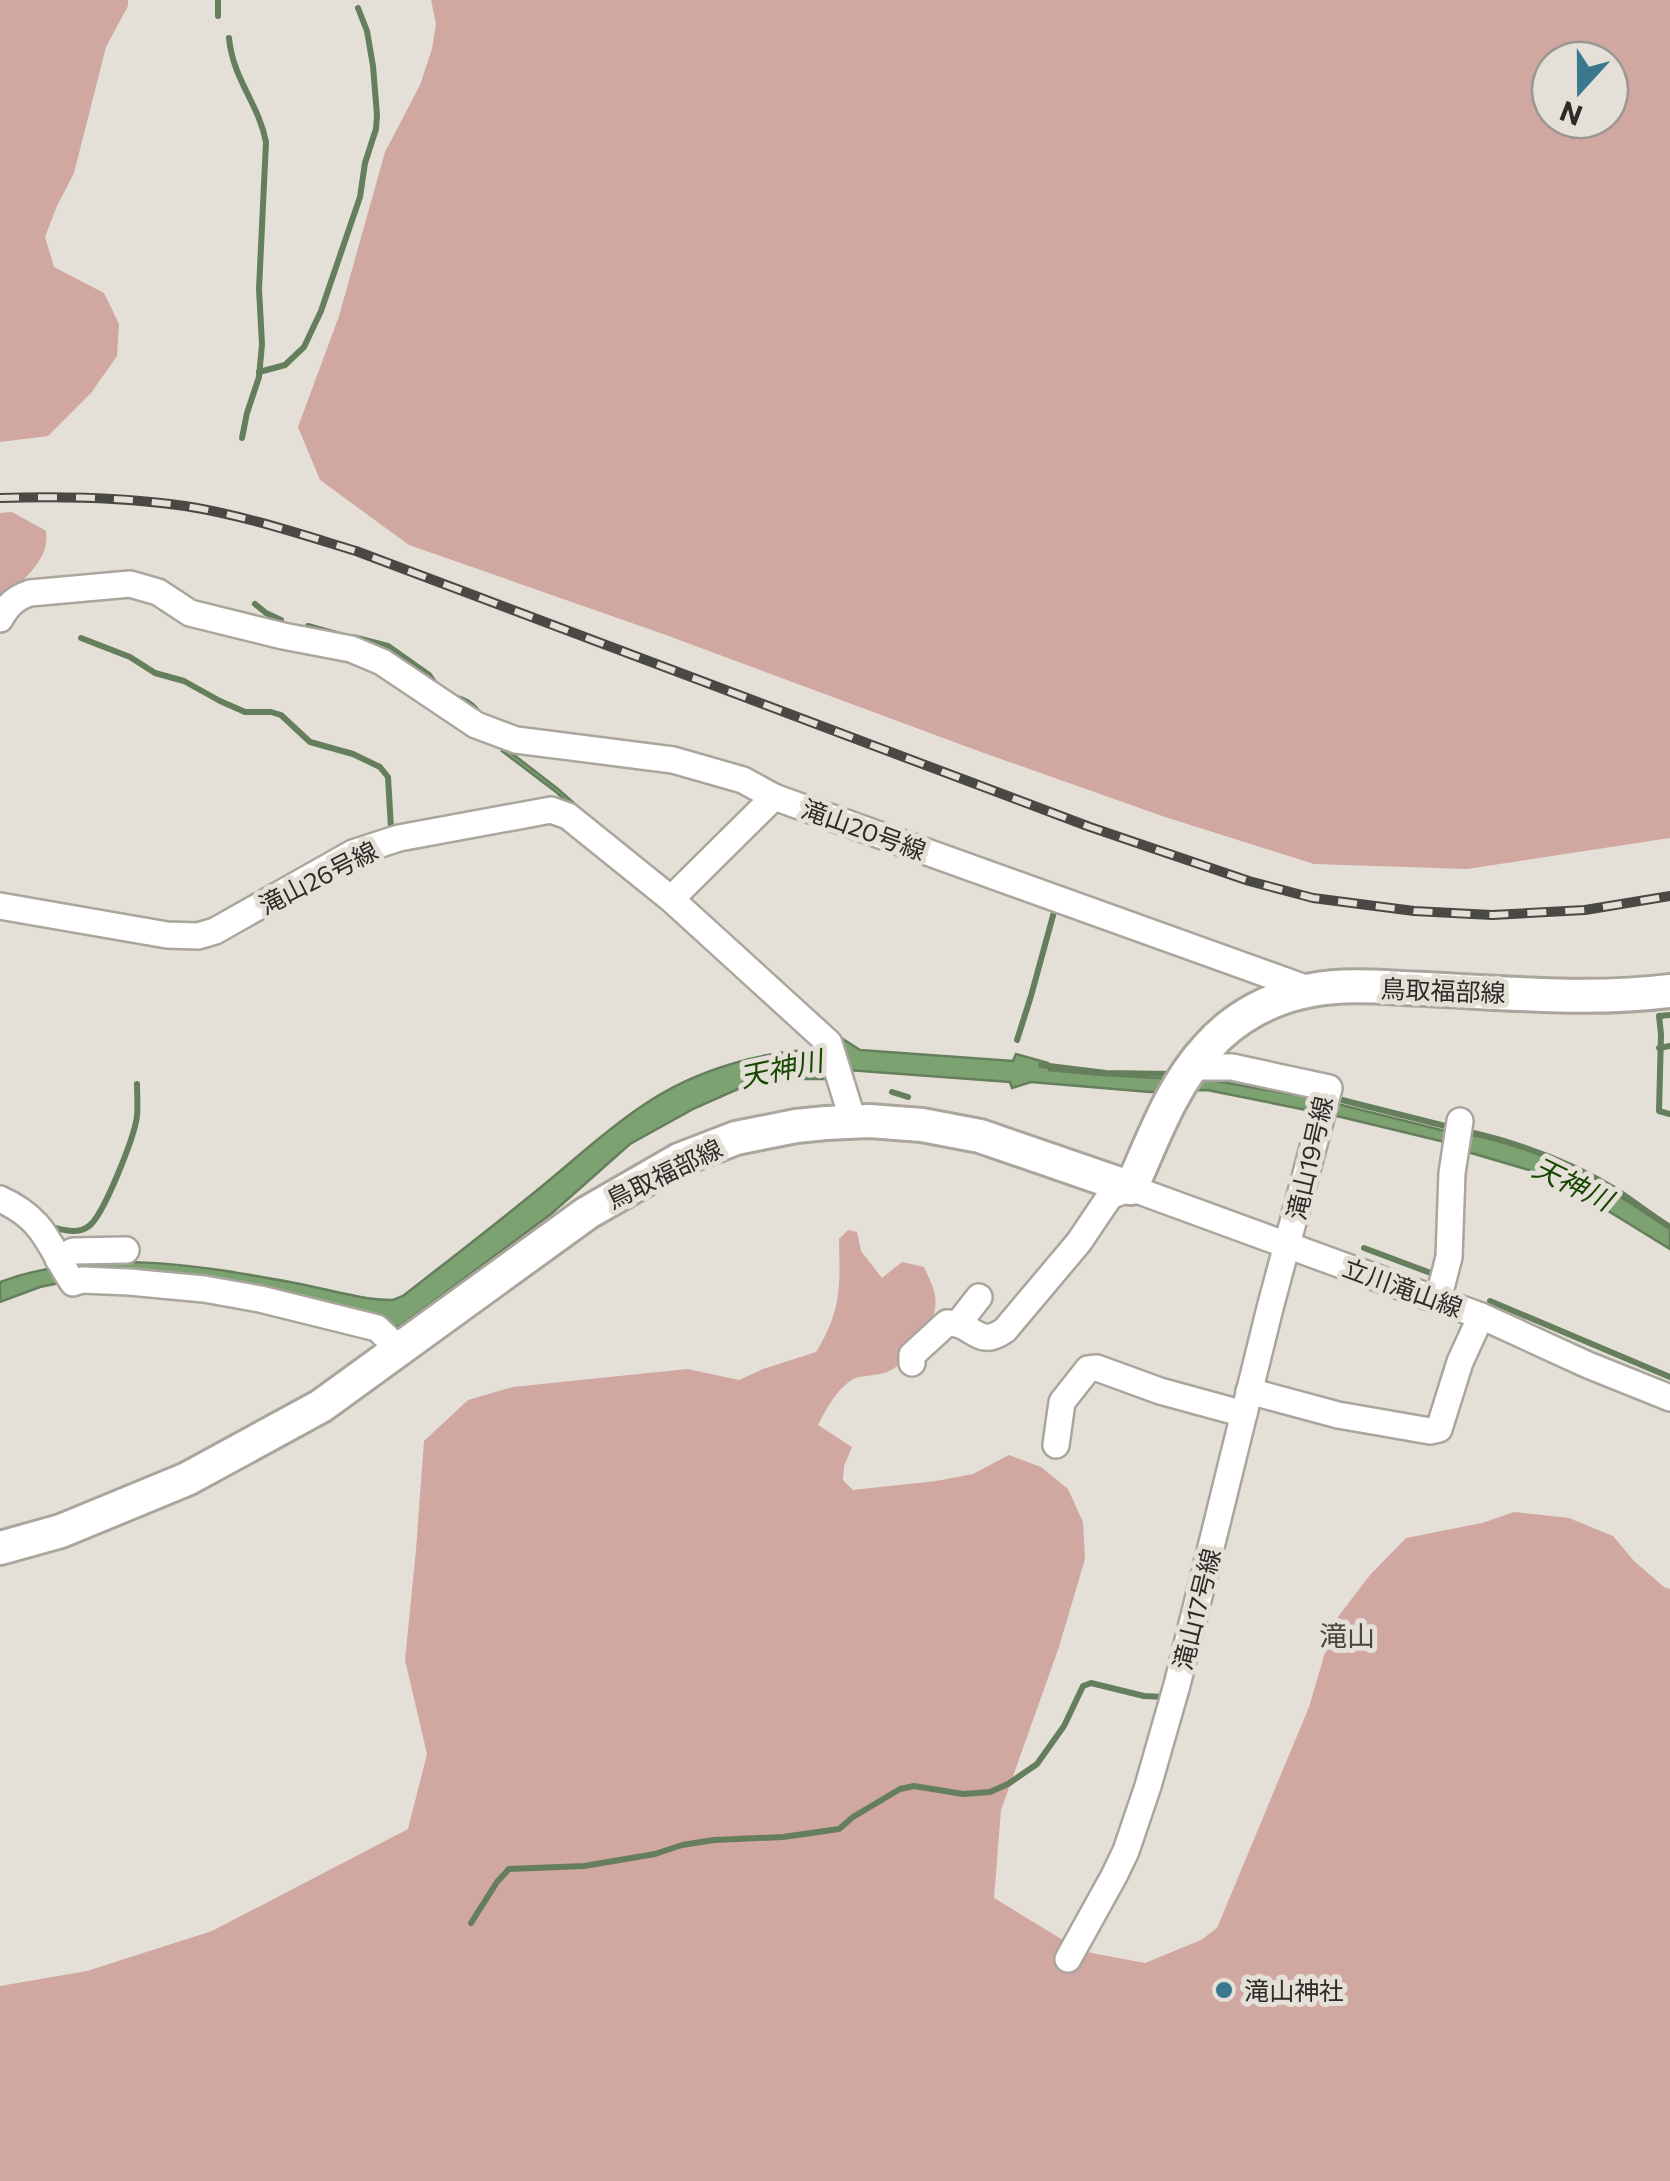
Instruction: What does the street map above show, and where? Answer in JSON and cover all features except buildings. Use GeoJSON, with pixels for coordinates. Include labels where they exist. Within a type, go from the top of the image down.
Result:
{"type":"FeatureCollection","features":[{"type":"Feature","properties":{"kind":"main road","name":"鳥取福部線"},"geometry":{"type":"LineString","coordinates":[[0,1548],[61,1531],[187,1479],[320,1406],[587,1212],[679,1160],[736,1138],[796,1126],[853,1121],[922,1126],[980,1136],[1131,1188],[1190,1069],[1221,1034],[1273,1001],[1311,990],[1376,987],[1608,996],[1670,991]]}},
{"type":"Feature","properties":{"kind":"street"},"geometry":{"type":"LineString","coordinates":[[0,619],[17,597],[30,593],[130,584],[158,592],[190,613],[351,649],[382,662],[476,724],[516,740],[674,760],[743,780],[774,797]]}},
{"type":"Feature","properties":{"kind":"street","name":"滝山20号線"},"geometry":{"type":"LineString","coordinates":[[672,900],[774,797],[1311,990]]}},
{"type":"Feature","properties":{"kind":"street","name":"滝山26号線"},"geometry":{"type":"LineString","coordinates":[[0,906],[198,936],[215,931],[353,853],[400,838],[551,810],[568,816],[672,900]]}},
{"type":"Feature","properties":{"kind":"street"},"geometry":{"type":"LineString","coordinates":[[672,900],[831,1047],[853,1121]]}},
{"type":"Feature","properties":{"kind":"street","name":"滝山19号線"},"geometry":{"type":"LineString","coordinates":[[1190,1069],[1232,1067],[1329,1088],[1288,1245]]}},
{"type":"Feature","properties":{"kind":"street"},"geometry":{"type":"LineString","coordinates":[[1438,1300],[1448,1257],[1452,1173],[1460,1121]]}},
{"type":"Feature","properties":{"kind":"street"},"geometry":{"type":"LineString","coordinates":[[912,1362],[912,1356],[947,1323],[958,1324],[983,1338],[993,1339],[1005,1330],[1079,1242],[1110,1196],[1131,1188]]}},
{"type":"Feature","properties":{"kind":"street","name":"立川滝山線"},"geometry":{"type":"LineString","coordinates":[[1131,1188],[1481,1316],[1588,1366],[1670,1398]]}},
{"type":"Feature","properties":{"kind":"street"},"geometry":{"type":"LineString","coordinates":[[0,1199],[33,1219],[73,1283],[129,1282],[260,1298],[377,1328],[400,1350]]}},
{"type":"Feature","properties":{"kind":"street","name":"滝山17号線"},"geometry":{"type":"LineString","coordinates":[[1068,1959],[1126,1851],[1148,1786],[1288,1245]]}},
{"type":"Feature","properties":{"kind":"street"},"geometry":{"type":"LineString","coordinates":[[64,1268],[73,1251],[126,1250]]}},
{"type":"Feature","properties":{"kind":"street"},"geometry":{"type":"LineString","coordinates":[[958,1324],[979,1298]]}},
{"type":"Feature","properties":{"kind":"street"},"geometry":{"type":"LineString","coordinates":[[1056,1444],[1062,1402],[1088,1369],[1097,1368],[1160,1391],[1439,1429],[1460,1362],[1481,1316]]}},
{"type":"Feature","properties":{"kind":"shaded area"},"geometry":{"type":"Polygon","coordinates":[[[0,0],[128,0],[128,6],[106,47],[74,173],[45,237],[54,267],[104,293],[119,324],[117,356],[91,393],[48,436],[0,442],[0,0]]]}},
{"type":"Feature","properties":{"kind":"shaded area"},"geometry":{"type":"Polygon","coordinates":[[[431,0],[1670,0],[1670,838],[1467,869],[1314,864],[1165,817],[409,545],[320,480],[298,427],[339,316],[385,152],[420,85],[436,24],[431,0]]]}},
{"type":"Feature","properties":{"kind":"shaded area"},"geometry":{"type":"Polygon","coordinates":[[[12,512],[46,531],[46,542],[38,562],[0,605],[0,513],[12,512]]]}},
{"type":"Feature","properties":{"kind":"shaded area"},"geometry":{"type":"Polygon","coordinates":[[[848,1230],[857,1232],[861,1251],[882,1278],[902,1262],[924,1267],[935,1307],[922,1340],[905,1360],[887,1372],[850,1381],[821,1419],[818,1425],[852,1447],[843,1480],[853,1490],[936,1481],[973,1474],[1009,1455],[1041,1467],[1068,1489],[1083,1522],[1085,1559],[1059,1647],[1001,1810],[994,1898],[1081,1951],[1145,1963],[1201,1940],[1217,1928],[1309,1707],[1334,1622],[1370,1575],[1406,1538],[1482,1523],[1514,1512],[1569,1518],[1613,1536],[1634,1561],[1670,1589],[1670,2181],[0,2181],[0,1986],[87,1971],[212,1931],[408,1829],[427,1754],[405,1660],[424,1441],[468,1400],[513,1387],[687,1369],[739,1380],[816,1352],[835,1310],[839,1239],[848,1230]]]}},
{"type":"Feature","properties":{"kind":"water","name":"天神川"},"geometry":{"type":"Polygon","coordinates":[[[505,748],[558,789],[832,1032],[860,1050],[1013,1061],[1016,1054],[1048,1063],[1049,1070],[1216,1081],[1318,1099],[1449,1132],[1480,1136],[1566,1166],[1619,1196],[1670,1229],[1670,1249],[1566,1185],[1529,1170],[1449,1143],[1341,1117],[1207,1090],[1150,1092],[1031,1082],[1012,1088],[1010,1082],[848,1070],[830,1079],[775,1079],[738,1089],[630,1144],[551,1214],[399,1327],[356,1317],[64,1282],[0,1302],[0,1282],[36,1271],[110,1262],[221,1270],[393,1300],[472,1242],[616,1125],[663,1093],[735,1063],[786,1052],[836,1049],[832,1037],[556,792],[502,751],[505,748]]]}},
{"type":"Feature","properties":{"kind":"waterway"},"geometry":{"type":"LineString","coordinates":[[218,0],[218,16]]}},
{"type":"Feature","properties":{"kind":"waterway"},"geometry":{"type":"LineString","coordinates":[[259,372],[285,365],[304,347],[321,311],[360,197],[377,115],[367,31],[358,8]]}},
{"type":"Feature","properties":{"kind":"waterway"},"geometry":{"type":"LineString","coordinates":[[229,38],[235,67],[266,142],[259,289],[262,344],[259,377],[242,438]]}},
{"type":"Feature","properties":{"kind":"waterway"},"geometry":{"type":"LineString","coordinates":[[255,604],[281,620]]}},
{"type":"Feature","properties":{"kind":"waterway"},"geometry":{"type":"LineString","coordinates":[[308,626],[340,635]]}},
{"type":"Feature","properties":{"kind":"waterway"},"geometry":{"type":"LineString","coordinates":[[353,637],[388,646],[429,675],[438,688]]}},
{"type":"Feature","properties":{"kind":"waterway"},"geometry":{"type":"LineString","coordinates":[[81,638],[130,657],[155,673],[184,681],[245,712],[281,715],[310,742],[353,754],[380,767],[388,777],[391,828]]}},
{"type":"Feature","properties":{"kind":"waterway"},"geometry":{"type":"LineString","coordinates":[[453,697],[468,702],[479,714]]}},
{"type":"Feature","properties":{"kind":"waterway"},"geometry":{"type":"LineString","coordinates":[[1017,1040],[1054,912]]}},
{"type":"Feature","properties":{"kind":"waterway"},"geometry":{"type":"LineString","coordinates":[[1670,1015],[1659,1016],[1659,1111],[1670,1114]]}},
{"type":"Feature","properties":{"kind":"waterway"},"geometry":{"type":"LineString","coordinates":[[1659,1048],[1670,1046]]}},
{"type":"Feature","properties":{"kind":"waterway"},"geometry":{"type":"LineString","coordinates":[[1041,1065],[1106,1073],[1174,1074]]}},
{"type":"Feature","properties":{"kind":"waterway"},"geometry":{"type":"LineString","coordinates":[[51,1227],[84,1229],[103,1207],[135,1126],[137,1084]]}},
{"type":"Feature","properties":{"kind":"waterway"},"geometry":{"type":"LineString","coordinates":[[892,1092],[908,1097]]}},
{"type":"Feature","properties":{"kind":"waterway"},"geometry":{"type":"LineString","coordinates":[[1334,1098],[1453,1128]]}},
{"type":"Feature","properties":{"kind":"waterway","name":"天神川"},"geometry":{"type":"LineString","coordinates":[[1465,1131],[1563,1162],[1618,1191],[1670,1227]]}},
{"type":"Feature","properties":{"kind":"waterway"},"geometry":{"type":"LineString","coordinates":[[1364,1248],[1436,1275]]}},
{"type":"Feature","properties":{"kind":"waterway"},"geometry":{"type":"LineString","coordinates":[[1490,1301],[1670,1377]]}},
{"type":"Feature","properties":{"kind":"waterway"},"geometry":{"type":"LineString","coordinates":[[471,1923],[509,1869],[584,1866],[714,1840],[783,1837],[839,1829],[900,1789],[914,1786],[963,1794],[990,1792],[1037,1764],[1064,1726],[1083,1686],[1091,1683],[1164,1697]]}},
{"type":"Feature","properties":{"kind":"railway"},"geometry":{"type":"LineString","coordinates":[[0,498],[162,503],[228,514],[314,538],[1090,827],[1249,881],[1313,898],[1414,911],[1492,915],[1585,910],[1670,896]]}},
{"type":"Feature","properties":{"kind":"place","name":"滝山神社"},"geometry":{"type":"Point","coordinates":[1224,1990]}},
{"type":"Feature","properties":{"kind":"district","name":"滝山"},"geometry":{"type":"Point","coordinates":[1347,1635]}}]}
